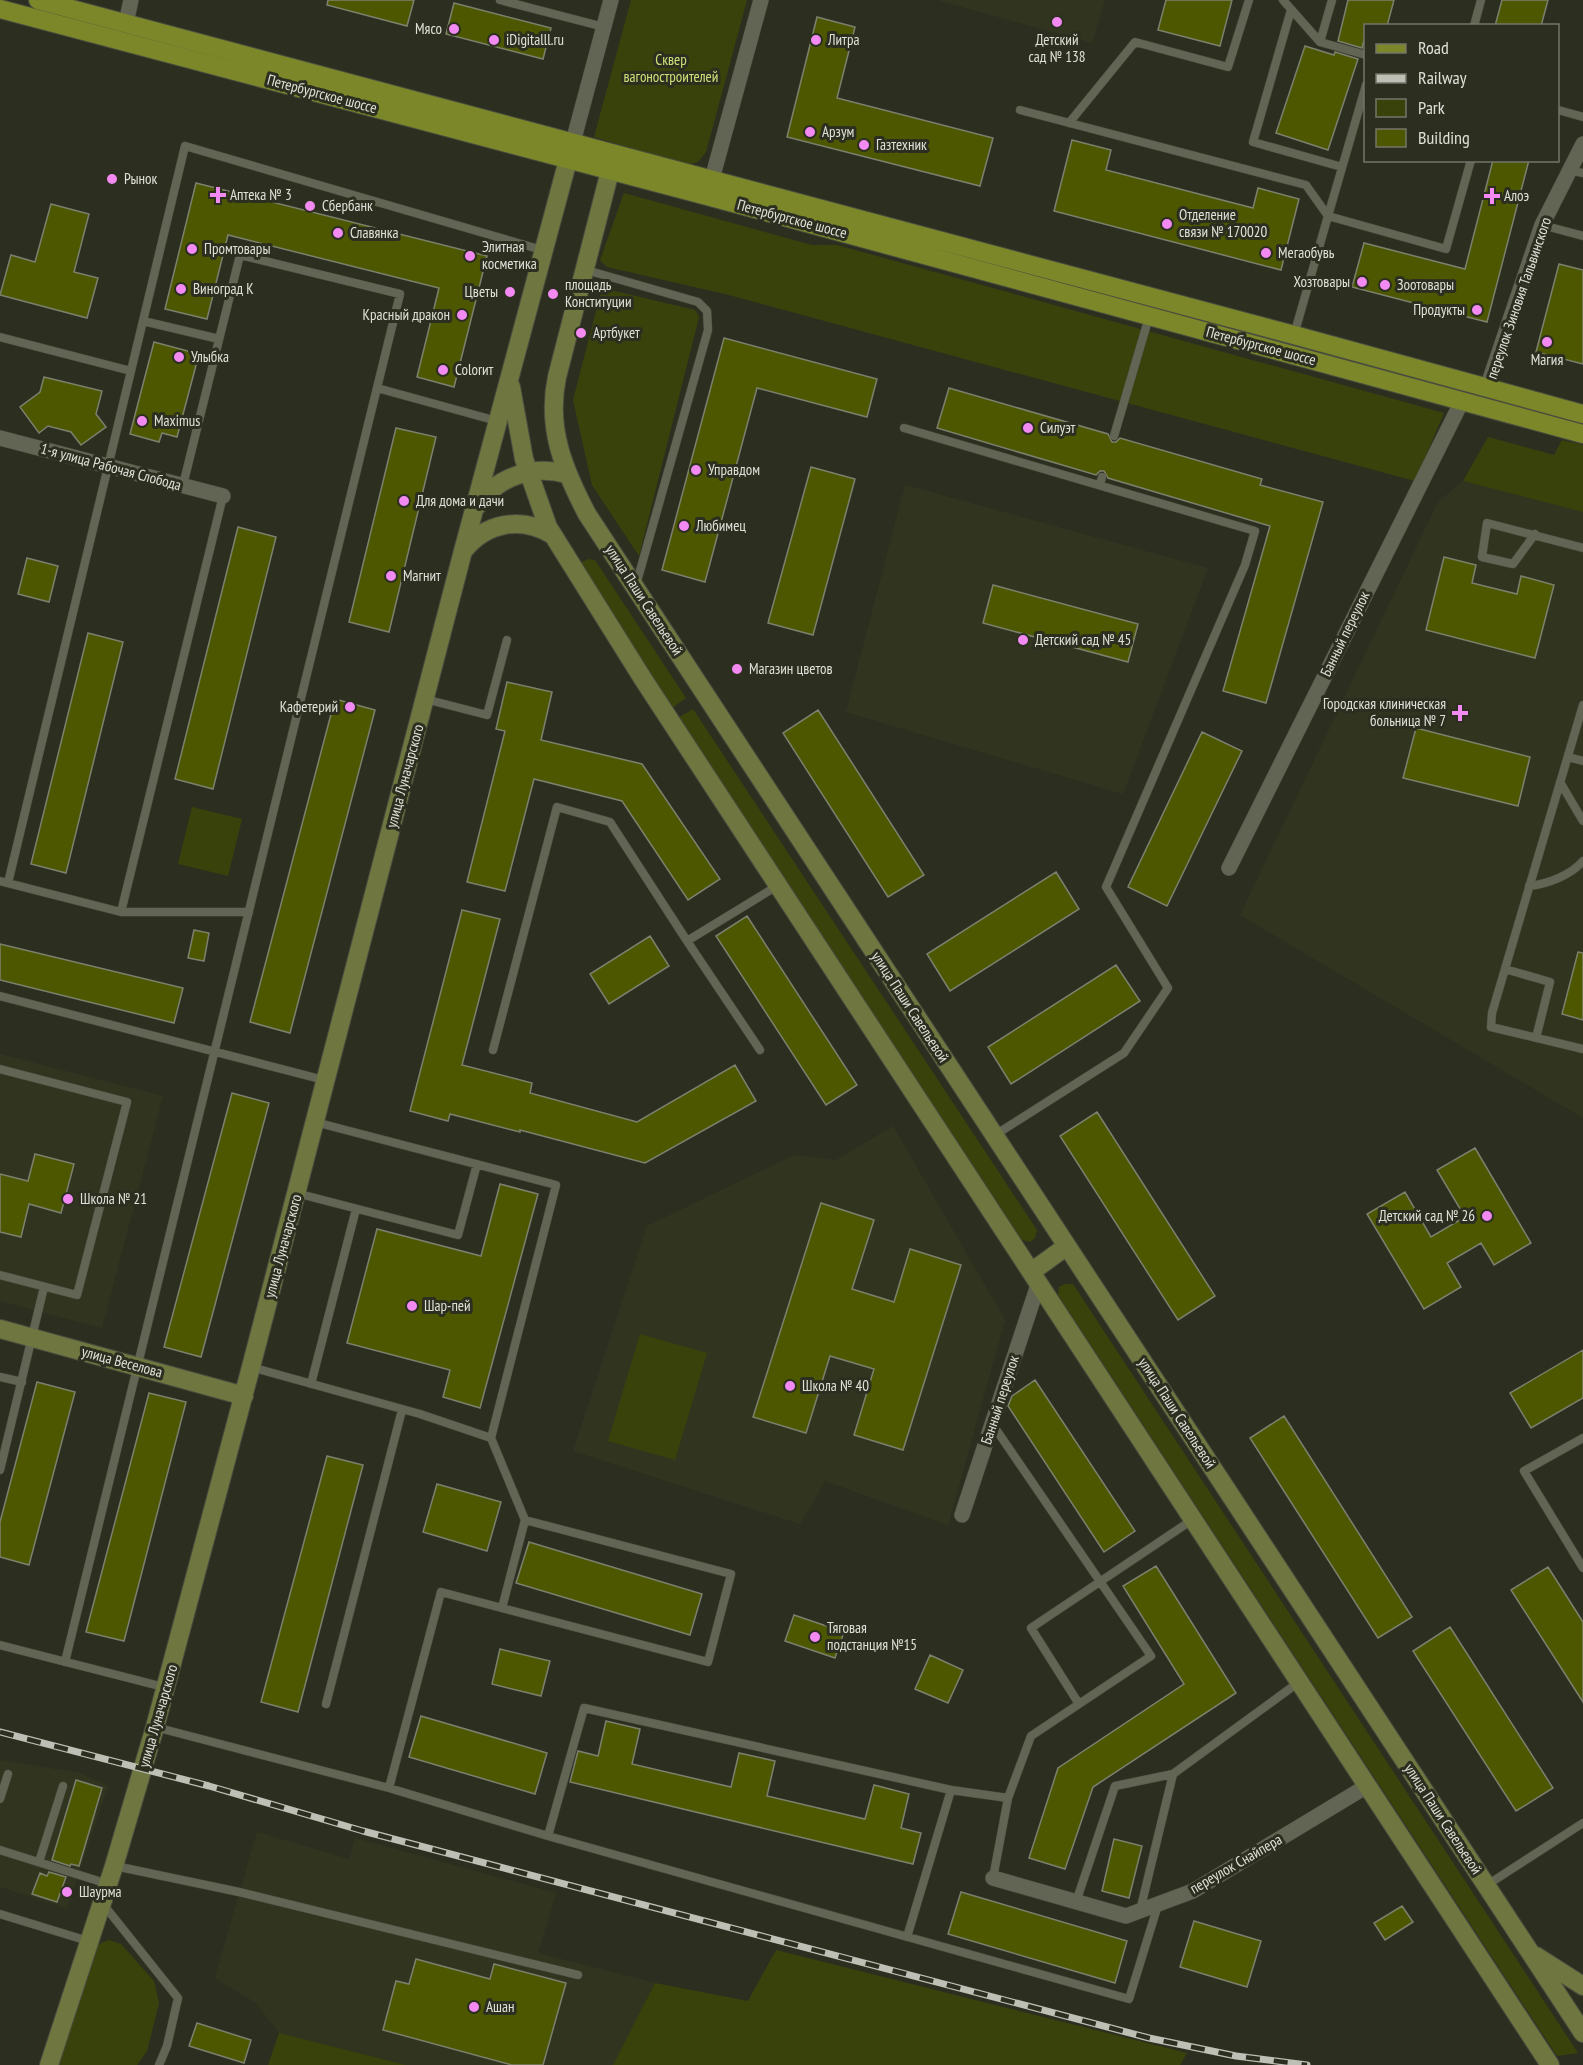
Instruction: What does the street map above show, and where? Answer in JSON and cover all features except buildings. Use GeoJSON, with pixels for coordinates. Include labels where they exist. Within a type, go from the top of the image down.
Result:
{"type":"FeatureCollection","features":[{"type":"Feature","properties":{"kind":"main road","name":"Петербургское шоссе"},"geometry":{"type":"LineString","coordinates":[[38,0],[124,32]]}},
{"type":"Feature","properties":{"kind":"main road","name":"Петербургское шоссе"},"geometry":{"type":"LineString","coordinates":[[0,9],[124,32],[571,151],[610,171],[710,187],[1294,334],[1583,414]]}},
{"type":"Feature","properties":{"kind":"main road","name":"Петербургское шоссе"},"geometry":{"type":"LineString","coordinates":[[595,148],[710,187],[1150,316],[1583,434]]}},
{"type":"Feature","properties":{"kind":"main road"},"geometry":{"type":"LineString","coordinates":[[498,422],[571,151],[595,148],[610,171]]}},
{"type":"Feature","properties":{"kind":"main road","name":"улица Паши Савельевой"},"geometry":{"type":"LineString","coordinates":[[610,171],[557,377],[553,402],[556,442],[567,474],[587,514],[1583,2032]]}},
{"type":"Feature","properties":{"kind":"main road"},"geometry":{"type":"LineString","coordinates":[[511,375],[517,424],[528,472],[551,534],[1550,2065]]}},
{"type":"Feature","properties":{"kind":"main road"},"geometry":{"type":"LineString","coordinates":[[1462,401],[1487,388]]}},
{"type":"Feature","properties":{"kind":"main road","name":"улица Луначарского"},"geometry":{"type":"LineString","coordinates":[[49,2065],[114,1866],[166,1688],[498,422]]}},
{"type":"Feature","properties":{"kind":"main road"},"geometry":{"type":"LineString","coordinates":[[474,512],[484,497],[498,484],[514,476],[528,472],[552,471],[567,474]]}},
{"type":"Feature","properties":{"kind":"main road"},"geometry":{"type":"LineString","coordinates":[[463,552],[480,534],[503,525],[528,524],[551,534]]}},
{"type":"Feature","properties":{"kind":"main road"},"geometry":{"type":"LineString","coordinates":[[1035,1278],[1067,1246]]}},
{"type":"Feature","properties":{"kind":"main road","name":"улица Веселова"},"geometry":{"type":"LineString","coordinates":[[0,1329],[244,1396]]}},
{"type":"Feature","properties":{"kind":"main road"},"geometry":{"type":"LineString","coordinates":[[1530,1952],[1583,1986]]}},
{"type":"Feature","properties":{"kind":"street"},"geometry":{"type":"LineString","coordinates":[[124,32],[131,0]]}},
{"type":"Feature","properties":{"kind":"street"},"geometry":{"type":"LineString","coordinates":[[571,151],[610,0]]}},
{"type":"Feature","properties":{"kind":"street"},"geometry":{"type":"LineString","coordinates":[[710,187],[761,0]]}},
{"type":"Feature","properties":{"kind":"street","name":"переулок Зиновия Тальвинского"},"geometry":{"type":"LineString","coordinates":[[1487,388],[1542,225],[1576,172],[1583,144]]}},
{"type":"Feature","properties":{"kind":"street","name":"Банный переулок"},"geometry":{"type":"LineString","coordinates":[[1229,868],[1462,401]]}},
{"type":"Feature","properties":{"kind":"street","name":"1-я улица Рабочая Слобода"},"geometry":{"type":"LineString","coordinates":[[0,438],[222,496]]}},
{"type":"Feature","properties":{"kind":"street","name":"Банный переулок"},"geometry":{"type":"LineString","coordinates":[[962,1515],[992,1424],[1035,1278]]}},
{"type":"Feature","properties":{"kind":"street","name":"переулок Снайпера"},"geometry":{"type":"LineString","coordinates":[[993,1878],[1126,1916],[1193,1891],[1367,1786]]}},
{"type":"Feature","properties":{"kind":"lane"},"geometry":{"type":"LineString","coordinates":[[500,0],[604,27]]}},
{"type":"Feature","properties":{"kind":"lane"},"geometry":{"type":"LineString","coordinates":[[1069,123],[1135,42],[1227,67],[1249,0]]}},
{"type":"Feature","properties":{"kind":"lane"},"geometry":{"type":"LineString","coordinates":[[1283,0],[1320,42],[1364,55]]}},
{"type":"Feature","properties":{"kind":"lane"},"geometry":{"type":"LineString","coordinates":[[1320,42],[1332,0]]}},
{"type":"Feature","properties":{"kind":"lane"},"geometry":{"type":"LineString","coordinates":[[1475,24],[1481,0]]}},
{"type":"Feature","properties":{"kind":"lane"},"geometry":{"type":"LineString","coordinates":[[1291,10],[1253,142],[1342,167]]}},
{"type":"Feature","properties":{"kind":"lane"},"geometry":{"type":"LineString","coordinates":[[1294,334],[1364,89]]}},
{"type":"Feature","properties":{"kind":"lane"},"geometry":{"type":"LineString","coordinates":[[1020,110],[1306,185],[1328,216],[1446,249],[1470,162]]}},
{"type":"Feature","properties":{"kind":"lane"},"geometry":{"type":"LineString","coordinates":[[1559,111],[1583,117]]}},
{"type":"Feature","properties":{"kind":"lane"},"geometry":{"type":"LineString","coordinates":[[249,912],[122,912],[4,882],[185,146],[544,250]]}},
{"type":"Feature","properties":{"kind":"lane"},"geometry":{"type":"LineString","coordinates":[[1542,225],[1583,237]]}},
{"type":"Feature","properties":{"kind":"lane"},"geometry":{"type":"LineString","coordinates":[[65,1662],[400,294],[240,255],[183,485]]}},
{"type":"Feature","properties":{"kind":"lane"},"geometry":{"type":"LineString","coordinates":[[584,270],[698,302],[707,311],[708,330],[636,588]]}},
{"type":"Feature","properties":{"kind":"lane"},"geometry":{"type":"LineString","coordinates":[[1114,436],[1150,316]]}},
{"type":"Feature","properties":{"kind":"lane"},"geometry":{"type":"LineString","coordinates":[[143,321],[219,339]]}},
{"type":"Feature","properties":{"kind":"lane"},"geometry":{"type":"LineString","coordinates":[[1,339],[131,371]]}},
{"type":"Feature","properties":{"kind":"lane"},"geometry":{"type":"LineString","coordinates":[[377,388],[498,422]]}},
{"type":"Feature","properties":{"kind":"lane"},"geometry":{"type":"LineString","coordinates":[[904,428],[1255,531],[1245,565],[1106,887],[1168,988],[1124,1053],[995,1136]]}},
{"type":"Feature","properties":{"kind":"lane"},"geometry":{"type":"LineString","coordinates":[[1100,486],[1102,477]]}},
{"type":"Feature","properties":{"kind":"lane"},"geometry":{"type":"LineString","coordinates":[[122,912],[222,496]]}},
{"type":"Feature","properties":{"kind":"lane"},"geometry":{"type":"LineString","coordinates":[[1535,534],[1513,564],[1482,557],[1487,523],[1535,534],[1583,548]]}},
{"type":"Feature","properties":{"kind":"lane"},"geometry":{"type":"LineString","coordinates":[[425,699],[487,715],[507,640]]}},
{"type":"Feature","properties":{"kind":"lane"},"geometry":{"type":"LineString","coordinates":[[1583,705],[1492,1013],[1491,1027],[1583,1049]]}},
{"type":"Feature","properties":{"kind":"lane"},"geometry":{"type":"LineString","coordinates":[[1568,757],[1583,761]]}},
{"type":"Feature","properties":{"kind":"lane"},"geometry":{"type":"LineString","coordinates":[[1560,782],[1583,821]]}},
{"type":"Feature","properties":{"kind":"lane"},"geometry":{"type":"LineString","coordinates":[[494,1050],[557,807],[610,822],[760,1050]]}},
{"type":"Feature","properties":{"kind":"lane"},"geometry":{"type":"LineString","coordinates":[[1529,886],[1544,884],[1577,868],[1583,861]]}},
{"type":"Feature","properties":{"kind":"lane"},"geometry":{"type":"LineString","coordinates":[[687,941],[778,885]]}},
{"type":"Feature","properties":{"kind":"lane"},"geometry":{"type":"LineString","coordinates":[[1505,969],[1550,982],[1536,1038]]}},
{"type":"Feature","properties":{"kind":"lane"},"geometry":{"type":"LineString","coordinates":[[0,996],[326,1081]]}},
{"type":"Feature","properties":{"kind":"lane"},"geometry":{"type":"LineString","coordinates":[[0,1069],[127,1102],[77,1295],[0,1275]]}},
{"type":"Feature","properties":{"kind":"lane"},"geometry":{"type":"LineString","coordinates":[[315,1122],[556,1185],[491,1438],[525,1520],[502,1608]]}},
{"type":"Feature","properties":{"kind":"lane"},"geometry":{"type":"LineString","coordinates":[[297,1193],[458,1235],[477,1164]]}},
{"type":"Feature","properties":{"kind":"lane"},"geometry":{"type":"LineString","coordinates":[[311,1384],[356,1209]]}},
{"type":"Feature","properties":{"kind":"lane"},"geometry":{"type":"LineString","coordinates":[[0,1470],[44,1287]]}},
{"type":"Feature","properties":{"kind":"lane"},"geometry":{"type":"LineString","coordinates":[[251,1367],[491,1438]]}},
{"type":"Feature","properties":{"kind":"lane"},"geometry":{"type":"LineString","coordinates":[[0,1377],[22,1382]]}},
{"type":"Feature","properties":{"kind":"lane"},"geometry":{"type":"LineString","coordinates":[[326,1704],[402,1410]]}},
{"type":"Feature","properties":{"kind":"lane"},"geometry":{"type":"LineString","coordinates":[[992,1424],[1151,1656],[1030,1736],[1008,1798],[993,1878]]}},
{"type":"Feature","properties":{"kind":"lane"},"geometry":{"type":"LineString","coordinates":[[1583,1438],[1524,1472],[1583,1568]]}},
{"type":"Feature","properties":{"kind":"lane"},"geometry":{"type":"LineString","coordinates":[[389,1788],[441,1592],[708,1662],[731,1574],[525,1520]]}},
{"type":"Feature","properties":{"kind":"lane"},"geometry":{"type":"LineString","coordinates":[[1078,1704],[1031,1628],[1193,1520]]}},
{"type":"Feature","properties":{"kind":"lane"},"geometry":{"type":"LineString","coordinates":[[0,1646],[166,1688]]}},
{"type":"Feature","properties":{"kind":"lane"},"geometry":{"type":"LineString","coordinates":[[1076,1902],[1114,1786],[1173,1774],[1299,1682]]}},
{"type":"Feature","properties":{"kind":"lane"},"geometry":{"type":"LineString","coordinates":[[548,1836],[584,1708],[951,1790],[1008,1798]]}},
{"type":"Feature","properties":{"kind":"lane"},"geometry":{"type":"LineString","coordinates":[[155,1727],[389,1788],[548,1836],[1129,1999],[1158,1905]]}},
{"type":"Feature","properties":{"kind":"lane"},"geometry":{"type":"LineString","coordinates":[[0,1799],[8,1774]]}},
{"type":"Feature","properties":{"kind":"lane"},"geometry":{"type":"LineString","coordinates":[[1140,1911],[1173,1774]]}},
{"type":"Feature","properties":{"kind":"lane"},"geometry":{"type":"LineString","coordinates":[[39,1862],[63,1786]]}},
{"type":"Feature","properties":{"kind":"lane"},"geometry":{"type":"LineString","coordinates":[[907,1937],[951,1790]]}},
{"type":"Feature","properties":{"kind":"lane"},"geometry":{"type":"LineString","coordinates":[[1486,1886],[1583,1823]]}},
{"type":"Feature","properties":{"kind":"lane"},"geometry":{"type":"LineString","coordinates":[[0,1850],[108,1884]]}},
{"type":"Feature","properties":{"kind":"lane"},"geometry":{"type":"LineString","coordinates":[[114,1866],[239,1892],[578,1975]]}},
{"type":"Feature","properties":{"kind":"lane"},"geometry":{"type":"LineString","coordinates":[[102,1902],[178,1998],[167,2046],[159,2065]]}},
{"type":"Feature","properties":{"kind":"lane"},"geometry":{"type":"LineString","coordinates":[[0,1914],[88,1941]]}},
{"type":"Feature","properties":{"kind":"shaded area","name":"Детский сад № 138"},"geometry":{"type":"Polygon","coordinates":[[[937,0],[1105,0],[1092,43],[937,0]]]}},
{"type":"Feature","properties":{"kind":"shaded area","name":"Городская клиническая больница № 7"},"geometry":{"type":"Polygon","coordinates":[[[1463,481],[1583,512],[1583,1118],[1240,915],[1438,502],[1463,481]]]}},
{"type":"Feature","properties":{"kind":"shaded area","name":"Детский сад № 45"},"geometry":{"type":"Polygon","coordinates":[[[905,485],[1208,568],[1123,794],[846,712],[905,485]]]}},
{"type":"Feature","properties":{"kind":"shaded area","name":"Школа № 21"},"geometry":{"type":"Polygon","coordinates":[[[0,1054],[163,1096],[102,1328],[0,1301],[0,1054]]]}},
{"type":"Feature","properties":{"kind":"shaded area","name":"Школа № 40"},"geometry":{"type":"Polygon","coordinates":[[[893,1126],[1005,1320],[948,1525],[825,1481],[800,1524],[573,1451],[647,1226],[794,1155],[836,1160],[893,1126]]]}},
{"type":"Feature","properties":{"kind":"shaded area"},"geometry":{"type":"Polygon","coordinates":[[[0,1760],[80,1773],[108,1786],[67,1908],[0,1887],[0,1760]]]}},
{"type":"Feature","properties":{"kind":"shaded area"},"geometry":{"type":"Polygon","coordinates":[[[257,1832],[349,1859],[355,1838],[556,1893],[538,1953],[655,1983],[613,2065],[406,2065],[279,2033],[256,2003],[215,1978],[257,1832]]]}},
{"type":"Feature","properties":{"kind":"green space","name":"Сквер вагоностроителей"},"geometry":{"type":"Polygon","coordinates":[[[631,0],[747,0],[706,152],[698,162],[687,165],[594,137],[631,0]]]}},
{"type":"Feature","properties":{"kind":"green space"},"geometry":{"type":"Polygon","coordinates":[[[624,193],[812,245],[837,245],[1444,413],[1415,481],[725,294],[607,267],[600,260],[624,193]]]}},
{"type":"Feature","properties":{"kind":"green space"},"geometry":{"type":"Polygon","coordinates":[[[602,288],[695,310],[699,317],[639,556],[592,485],[573,400],[602,288]]]}},
{"type":"Feature","properties":{"kind":"green space"},"geometry":{"type":"Polygon","coordinates":[[[1488,437],[1554,455],[1562,440],[1583,445],[1583,512],[1463,481],[1488,437]]]}},
{"type":"Feature","properties":{"kind":"green space"},"geometry":{"type":"Polygon","coordinates":[[[588,559],[595,560],[686,698],[672,708],[580,568],[582,562],[588,559]]]}},
{"type":"Feature","properties":{"kind":"green space"},"geometry":{"type":"Polygon","coordinates":[[[693,709],[1037,1230],[1035,1238],[1030,1242],[1022,1240],[678,718],[693,709]]]}},
{"type":"Feature","properties":{"kind":"green space"},"geometry":{"type":"Polygon","coordinates":[[[192,807],[242,819],[228,876],[178,864],[192,807]]]}},
{"type":"Feature","properties":{"kind":"green space"},"geometry":{"type":"Polygon","coordinates":[[[1073,1284],[1578,2053],[1557,2056],[1058,1295],[1059,1287],[1073,1284]]]}},
{"type":"Feature","properties":{"kind":"green space"},"geometry":{"type":"Polygon","coordinates":[[[640,1334],[707,1353],[675,1460],[608,1441],[640,1334]]]}},
{"type":"Feature","properties":{"kind":"green space"},"geometry":{"type":"Polygon","coordinates":[[[109,1940],[121,1944],[154,1981],[159,2003],[147,2051],[137,2065],[59,2065],[96,1945],[109,1940]]]}},
{"type":"Feature","properties":{"kind":"green space"},"geometry":{"type":"Polygon","coordinates":[[[776,1950],[1187,2053],[1180,2065],[613,2065],[655,1983],[748,2001],[776,1950]]]}},
{"type":"Feature","properties":{"kind":"green space"},"geometry":{"type":"Polygon","coordinates":[[[279,2033],[406,2065],[268,2065],[279,2033]]]}},
{"type":"Feature","properties":{"kind":"railway"},"geometry":{"type":"LineString","coordinates":[[0,1732],[209,1786],[363,1831],[1149,2038],[1236,2056],[1307,2065]]}},
{"type":"Feature","properties":{"kind":"place","name":"Детский сад № 138"},"geometry":{"type":"Point","coordinates":[1057,22]}},
{"type":"Feature","properties":{"kind":"place","name":"Мясо"},"geometry":{"type":"Point","coordinates":[454,29]}},
{"type":"Feature","properties":{"kind":"place","name":"iDigitalll.ru"},"geometry":{"type":"Point","coordinates":[494,40]}},
{"type":"Feature","properties":{"kind":"place","name":"Литра"},"geometry":{"type":"Point","coordinates":[816,40]}},
{"type":"Feature","properties":{"kind":"place","name":"Арзум"},"geometry":{"type":"Point","coordinates":[810,132]}},
{"type":"Feature","properties":{"kind":"place","name":"Газтехник"},"geometry":{"type":"Point","coordinates":[864,145]}},
{"type":"Feature","properties":{"kind":"place","name":"Рынок"},"geometry":{"type":"Point","coordinates":[112,179]}},
{"type":"Feature","properties":{"kind":"place","name":"Аптека № 3"},"geometry":{"type":"Point","coordinates":[218,195]}},
{"type":"Feature","properties":{"kind":"place","name":"Алоэ"},"geometry":{"type":"Point","coordinates":[1492,196]}},
{"type":"Feature","properties":{"kind":"place","name":"Сбербанк"},"geometry":{"type":"Point","coordinates":[310,206]}},
{"type":"Feature","properties":{"kind":"place","name":"Отделение связи № 170020"},"geometry":{"type":"Point","coordinates":[1167,224]}},
{"type":"Feature","properties":{"kind":"place","name":"Славянка"},"geometry":{"type":"Point","coordinates":[338,233]}},
{"type":"Feature","properties":{"kind":"place","name":"Промтовары"},"geometry":{"type":"Point","coordinates":[192,249]}},
{"type":"Feature","properties":{"kind":"place","name":"Мегаобувь"},"geometry":{"type":"Point","coordinates":[1266,253]}},
{"type":"Feature","properties":{"kind":"place","name":"Элитная косметика"},"geometry":{"type":"Point","coordinates":[470,256]}},
{"type":"Feature","properties":{"kind":"place","name":"Хозтовары"},"geometry":{"type":"Point","coordinates":[1362,282]}},
{"type":"Feature","properties":{"kind":"place","name":"Зоотовары"},"geometry":{"type":"Point","coordinates":[1385,285]}},
{"type":"Feature","properties":{"kind":"place","name":"Виноград К"},"geometry":{"type":"Point","coordinates":[181,289]}},
{"type":"Feature","properties":{"kind":"place","name":"Цветы"},"geometry":{"type":"Point","coordinates":[510,292]}},
{"type":"Feature","properties":{"kind":"place","name":"площадь Конституции"},"geometry":{"type":"Point","coordinates":[553,294]}},
{"type":"Feature","properties":{"kind":"place","name":"Продукты"},"geometry":{"type":"Point","coordinates":[1477,310]}},
{"type":"Feature","properties":{"kind":"place","name":"Красный дракон"},"geometry":{"type":"Point","coordinates":[462,315]}},
{"type":"Feature","properties":{"kind":"place","name":"Артбукет"},"geometry":{"type":"Point","coordinates":[581,333]}},
{"type":"Feature","properties":{"kind":"place","name":"Магия"},"geometry":{"type":"Point","coordinates":[1547,342]}},
{"type":"Feature","properties":{"kind":"place","name":"Улыбка"},"geometry":{"type":"Point","coordinates":[179,357]}},
{"type":"Feature","properties":{"kind":"place","name":"Colorит"},"geometry":{"type":"Point","coordinates":[443,370]}},
{"type":"Feature","properties":{"kind":"place","name":"Maximus"},"geometry":{"type":"Point","coordinates":[142,421]}},
{"type":"Feature","properties":{"kind":"place","name":"Силуэт"},"geometry":{"type":"Point","coordinates":[1028,428]}},
{"type":"Feature","properties":{"kind":"place","name":"Управдом"},"geometry":{"type":"Point","coordinates":[696,470]}},
{"type":"Feature","properties":{"kind":"place","name":"Для дома и дачи"},"geometry":{"type":"Point","coordinates":[404,501]}},
{"type":"Feature","properties":{"kind":"place","name":"Любимец"},"geometry":{"type":"Point","coordinates":[684,526]}},
{"type":"Feature","properties":{"kind":"place","name":"Магнит"},"geometry":{"type":"Point","coordinates":[391,576]}},
{"type":"Feature","properties":{"kind":"place","name":"Детский сад № 45"},"geometry":{"type":"Point","coordinates":[1023,640]}},
{"type":"Feature","properties":{"kind":"place","name":"Магазин цветов"},"geometry":{"type":"Point","coordinates":[737,669]}},
{"type":"Feature","properties":{"kind":"place","name":"Кафетерий"},"geometry":{"type":"Point","coordinates":[350,707]}},
{"type":"Feature","properties":{"kind":"place","name":"Городская клиническая больница № 7"},"geometry":{"type":"Point","coordinates":[1460,713]}},
{"type":"Feature","properties":{"kind":"place","name":"Школа № 21"},"geometry":{"type":"Point","coordinates":[68,1199]}},
{"type":"Feature","properties":{"kind":"place","name":"Детский сад № 26"},"geometry":{"type":"Point","coordinates":[1487,1216]}},
{"type":"Feature","properties":{"kind":"place","name":"Шар-пей"},"geometry":{"type":"Point","coordinates":[412,1306]}},
{"type":"Feature","properties":{"kind":"place","name":"Школа № 40"},"geometry":{"type":"Point","coordinates":[790,1386]}},
{"type":"Feature","properties":{"kind":"place","name":"Тяговая подстанция №15"},"geometry":{"type":"Point","coordinates":[815,1637]}},
{"type":"Feature","properties":{"kind":"place","name":"Шаурма"},"geometry":{"type":"Point","coordinates":[67,1892]}},
{"type":"Feature","properties":{"kind":"place","name":"Ашан"},"geometry":{"type":"Point","coordinates":[474,2007]}}]}
